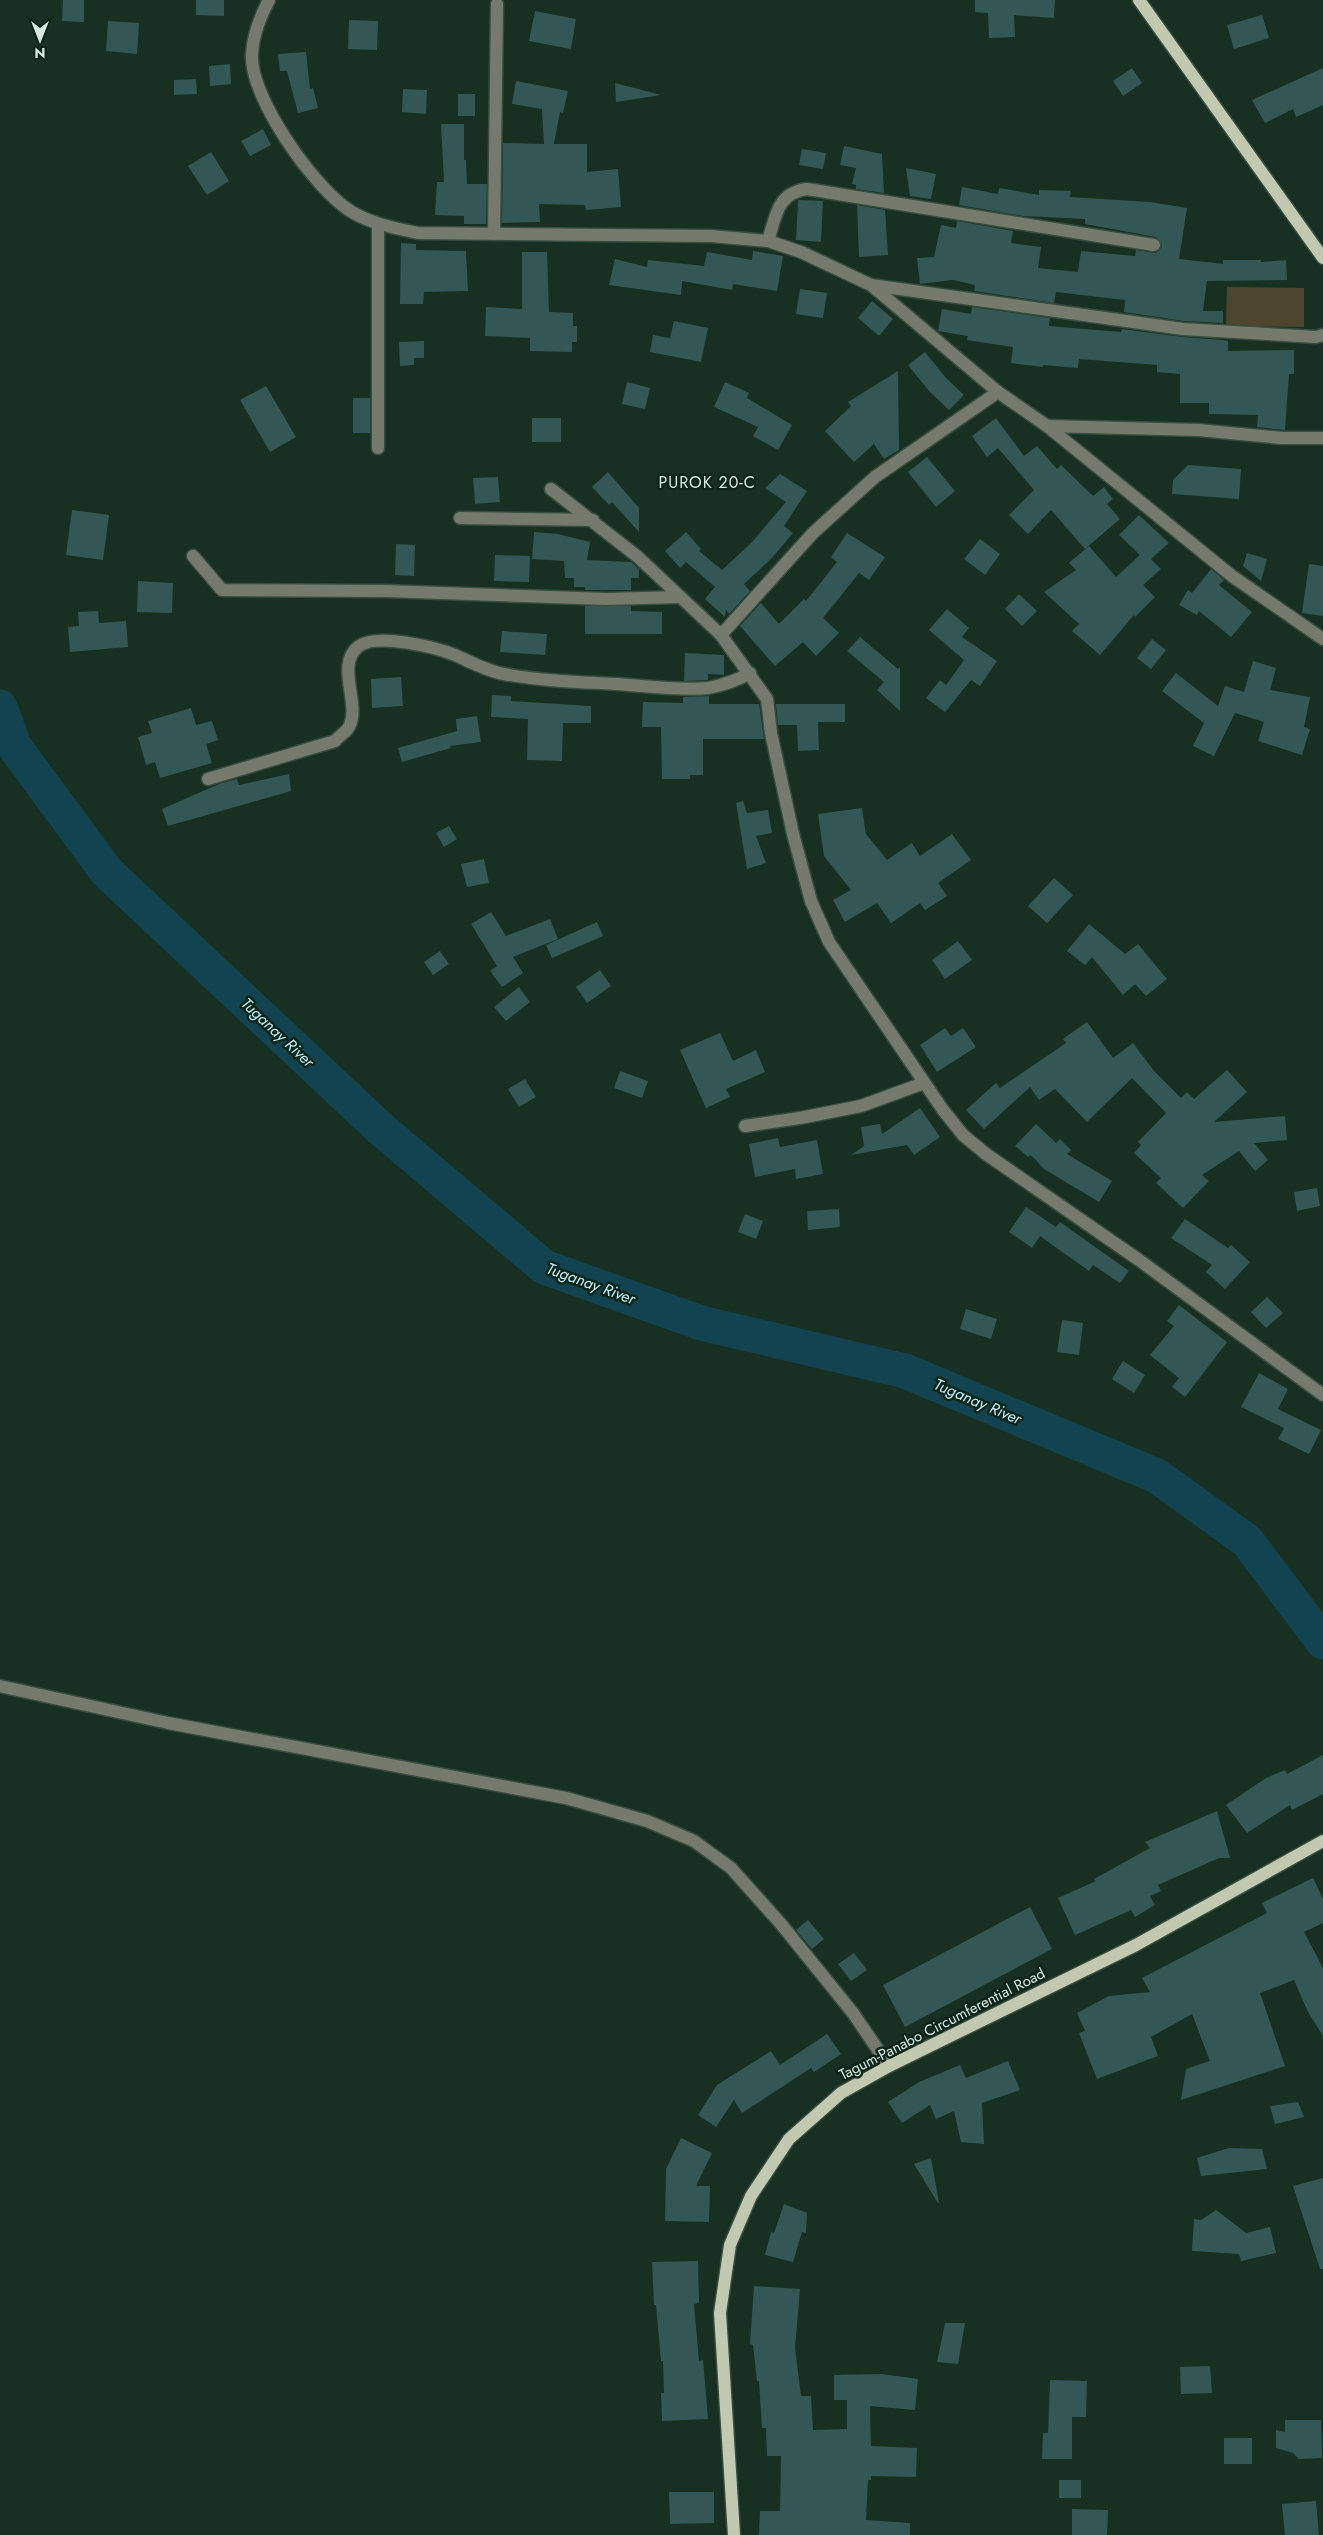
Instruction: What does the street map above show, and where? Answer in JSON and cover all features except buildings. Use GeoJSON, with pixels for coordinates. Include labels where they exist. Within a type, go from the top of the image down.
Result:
{"type":"FeatureCollection","features":[{"type":"Feature","properties":{"kind":"main road"},"geometry":{"type":"LineString","coordinates":[[1139,0],[1323,258]]}},
{"type":"Feature","properties":{"kind":"main road","name":"Tagum-Panabo Circumferential Road"},"geometry":{"type":"LineString","coordinates":[[734,2535],[720,2313],[730,2245],[751,2196],[789,2139],[841,2093],[889,2066],[1136,1945],[1323,1840]]}},
{"type":"Feature","properties":{"kind":"street"},"geometry":{"type":"LineString","coordinates":[[269,0],[258,22],[252,56],[257,82],[271,116],[311,174],[351,212],[378,225],[418,233],[711,236],[768,241],[802,252],[871,285],[998,392],[1046,426],[1232,576],[1323,640]]}},
{"type":"Feature","properties":{"kind":"street"},"geometry":{"type":"LineString","coordinates":[[494,234],[498,4]]}},
{"type":"Feature","properties":{"kind":"street"},"geometry":{"type":"LineString","coordinates":[[768,241],[780,204],[795,191],[807,189],[1154,245]]}},
{"type":"Feature","properties":{"kind":"street"},"geometry":{"type":"LineString","coordinates":[[378,225],[378,448]]}},
{"type":"Feature","properties":{"kind":"street"},"geometry":{"type":"LineString","coordinates":[[871,285],[1183,330],[1316,337],[1323,335]]}},
{"type":"Feature","properties":{"kind":"street"},"geometry":{"type":"LineString","coordinates":[[721,635],[813,533],[875,477],[998,392]]}},
{"type":"Feature","properties":{"kind":"street"},"geometry":{"type":"LineString","coordinates":[[1046,426],[1198,430],[1282,438],[1323,438]]}},
{"type":"Feature","properties":{"kind":"street"},"geometry":{"type":"LineString","coordinates":[[551,490],[593,520],[721,635],[767,699],[782,786],[811,901],[830,942],[924,1083],[963,1134],[986,1154],[1139,1260],[1323,1395]]}},
{"type":"Feature","properties":{"kind":"street"},"geometry":{"type":"LineString","coordinates":[[460,518],[593,520]]}},
{"type":"Feature","properties":{"kind":"street"},"geometry":{"type":"LineString","coordinates":[[193,556],[222,590],[386,592],[606,599],[680,597]]}},
{"type":"Feature","properties":{"kind":"street"},"geometry":{"type":"LineString","coordinates":[[208,779],[334,741],[350,727],[354,712],[349,667],[353,652],[360,645],[372,642],[389,641],[415,644],[453,654],[482,667],[502,673],[532,679],[648,687],[706,688],[734,682],[750,673]]}},
{"type":"Feature","properties":{"kind":"street"},"geometry":{"type":"LineString","coordinates":[[745,1126],[861,1106],[924,1083]]}},
{"type":"Feature","properties":{"kind":"street"},"geometry":{"type":"LineString","coordinates":[[0,1686],[168,1724],[566,1798],[647,1821],[694,1841],[731,1868],[781,1924],[853,2013],[889,2066]]}},
{"type":"Feature","properties":{"kind":"shaded area"},"geometry":{"type":"Polygon","coordinates":[[[1227,287],[1304,288],[1304,327],[1226,326],[1227,287]]]}},
{"type":"Feature","properties":{"kind":"waterway","name":"Tuganay River"},"geometry":{"type":"LineString","coordinates":[[0,707],[14,746],[107,872],[381,1129],[544,1267],[701,1323],[905,1371],[1157,1476],[1247,1541],[1323,1642]]}},
{"type":"Feature","properties":{"kind":"district","name":"PUROK 20-C"},"geometry":{"type":"Point","coordinates":[707,482]}}]}
